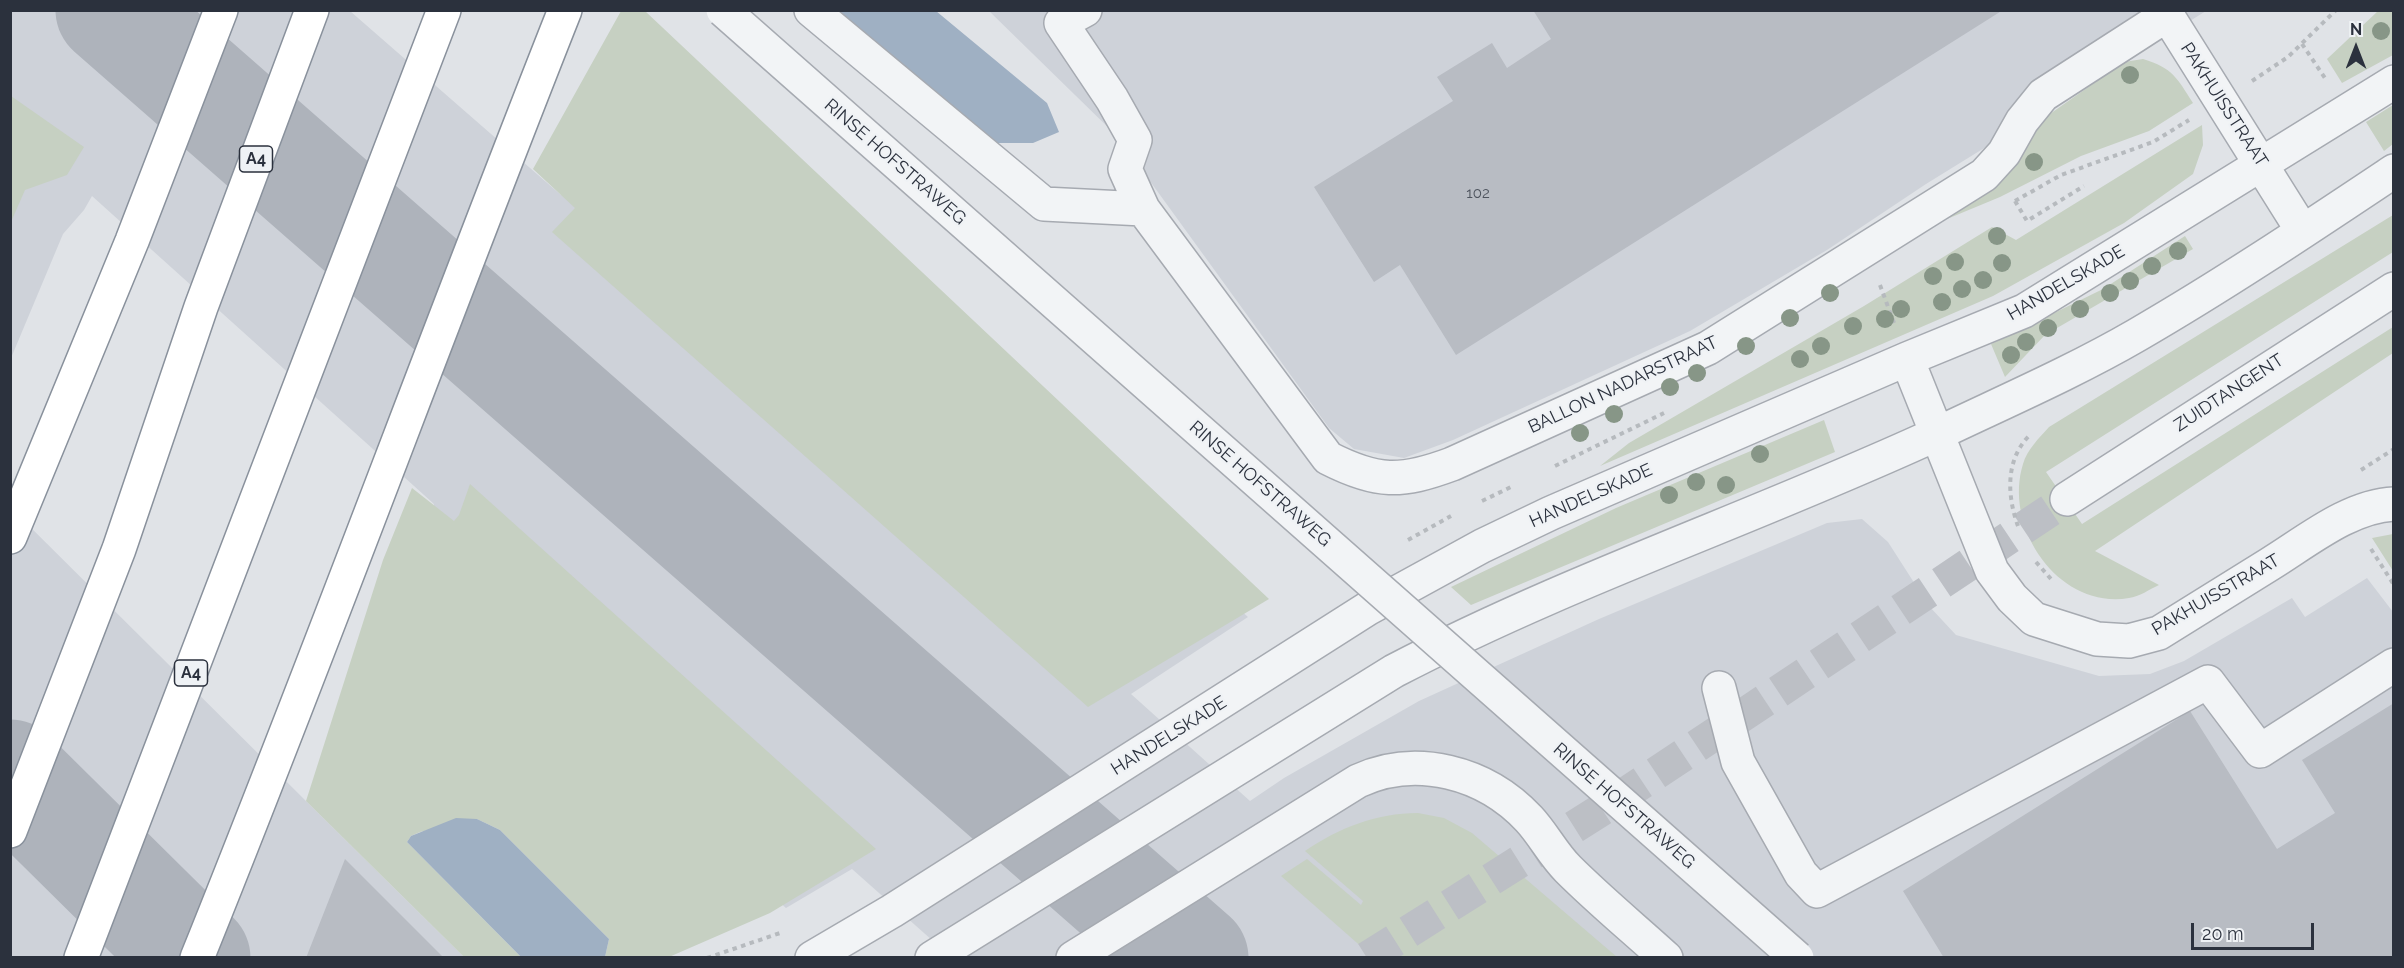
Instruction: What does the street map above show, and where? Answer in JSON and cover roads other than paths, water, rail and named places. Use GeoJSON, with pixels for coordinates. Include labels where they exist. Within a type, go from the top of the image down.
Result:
{"type":"FeatureCollection","features":[{"type":"Feature","properties":{"kind":"highway"},"geometry":{"type":"LineString","coordinates":[[10,537],[132,241],[222,10]]}},
{"type":"Feature","properties":{"kind":"highway","name":"A4"},"geometry":{"type":"LineString","coordinates":[[10,831],[119,549],[201,307],[312,10]]}},
{"type":"Feature","properties":{"kind":"highway","name":"A4"},"geometry":{"type":"LineString","coordinates":[[81,957],[444,10]]}},
{"type":"Feature","properties":{"kind":"highway"},"geometry":{"type":"LineString","coordinates":[[196,957],[273,768],[391,455],[565,10]]}},
{"type":"Feature","properties":{"kind":"street","name":"RINSE HOFSTRAWEG"},"geometry":{"type":"LineString","coordinates":[[723,10],[1797,957]]}},
{"type":"Feature","properties":{"kind":"street"},"geometry":{"type":"LineString","coordinates":[[811,10],[1044,204],[1143,209]]}},
{"type":"Feature","properties":{"kind":"street","name":"BALLON NADARSTRAAT"},"geometry":{"type":"LineString","coordinates":[[1066,15],[1135,140],[1125,169],[1143,209],[1328,458],[1355,472],[1386,479],[1420,476],[1452,464],[1708,348],[1984,175],[2004,153],[2022,121],[2043,95],[2166,13]]}},
{"type":"Feature","properties":{"kind":"street","name":"PAKHUISSTRAAT"},"geometry":{"type":"LineString","coordinates":[[2166,13],[2302,230]]}},
{"type":"Feature","properties":{"kind":"street","name":"HANDELSKADE"},"geometry":{"type":"LineString","coordinates":[[812,957],[902,904],[1367,609],[1482,546],[1551,513],[1907,359],[2024,311],[2394,82]]}},
{"type":"Feature","properties":{"kind":"street"},"geometry":{"type":"LineString","coordinates":[[932,957],[1224,775],[1423,656],[1525,608],[1937,434],[2136,335],[2394,171]]}},
{"type":"Feature","properties":{"kind":"street","name":"ZUIDTANGENT"},"geometry":{"type":"LineString","coordinates":[[2067,499],[2394,289]]}},
{"type":"Feature","properties":{"kind":"street","name":"PAKHUISSTRAAT"},"geometry":{"type":"LineString","coordinates":[[1907,359],[1992,572],[2012,598],[2034,619],[2097,639],[2129,641],[2159,633],[2321,532],[2358,513],[2380,505],[2394,504]]}},
{"type":"Feature","properties":{"kind":"street"},"geometry":{"type":"LineString","coordinates":[[1719,688],[1738,762],[1801,874],[1817,891],[2208,682],[2260,751],[2394,665]]}},
{"type":"Feature","properties":{"kind":"street"},"geometry":{"type":"LineString","coordinates":[[1073,957],[1358,781],[1373,774],[1413,767],[1459,774],[1478,782],[1512,803],[1527,817],[1570,871],[1666,957]]}},
{"type":"Feature","properties":{"kind":"water"},"geometry":{"type":"Polygon","coordinates":[[[839,11],[936,11],[1047,103],[1059,132],[1033,143],[986,143],[839,11]]]}},
{"type":"Feature","properties":{"kind":"water"},"geometry":{"type":"Polygon","coordinates":[[[456,818],[477,819],[500,830],[609,939],[605,957],[521,957],[407,842],[411,836],[456,818]]]}},
{"type":"Feature","properties":{"kind":"tunnel"},"geometry":{"type":"LineString","coordinates":[[1367,958],[1601,810],[2067,499]]}}]}
